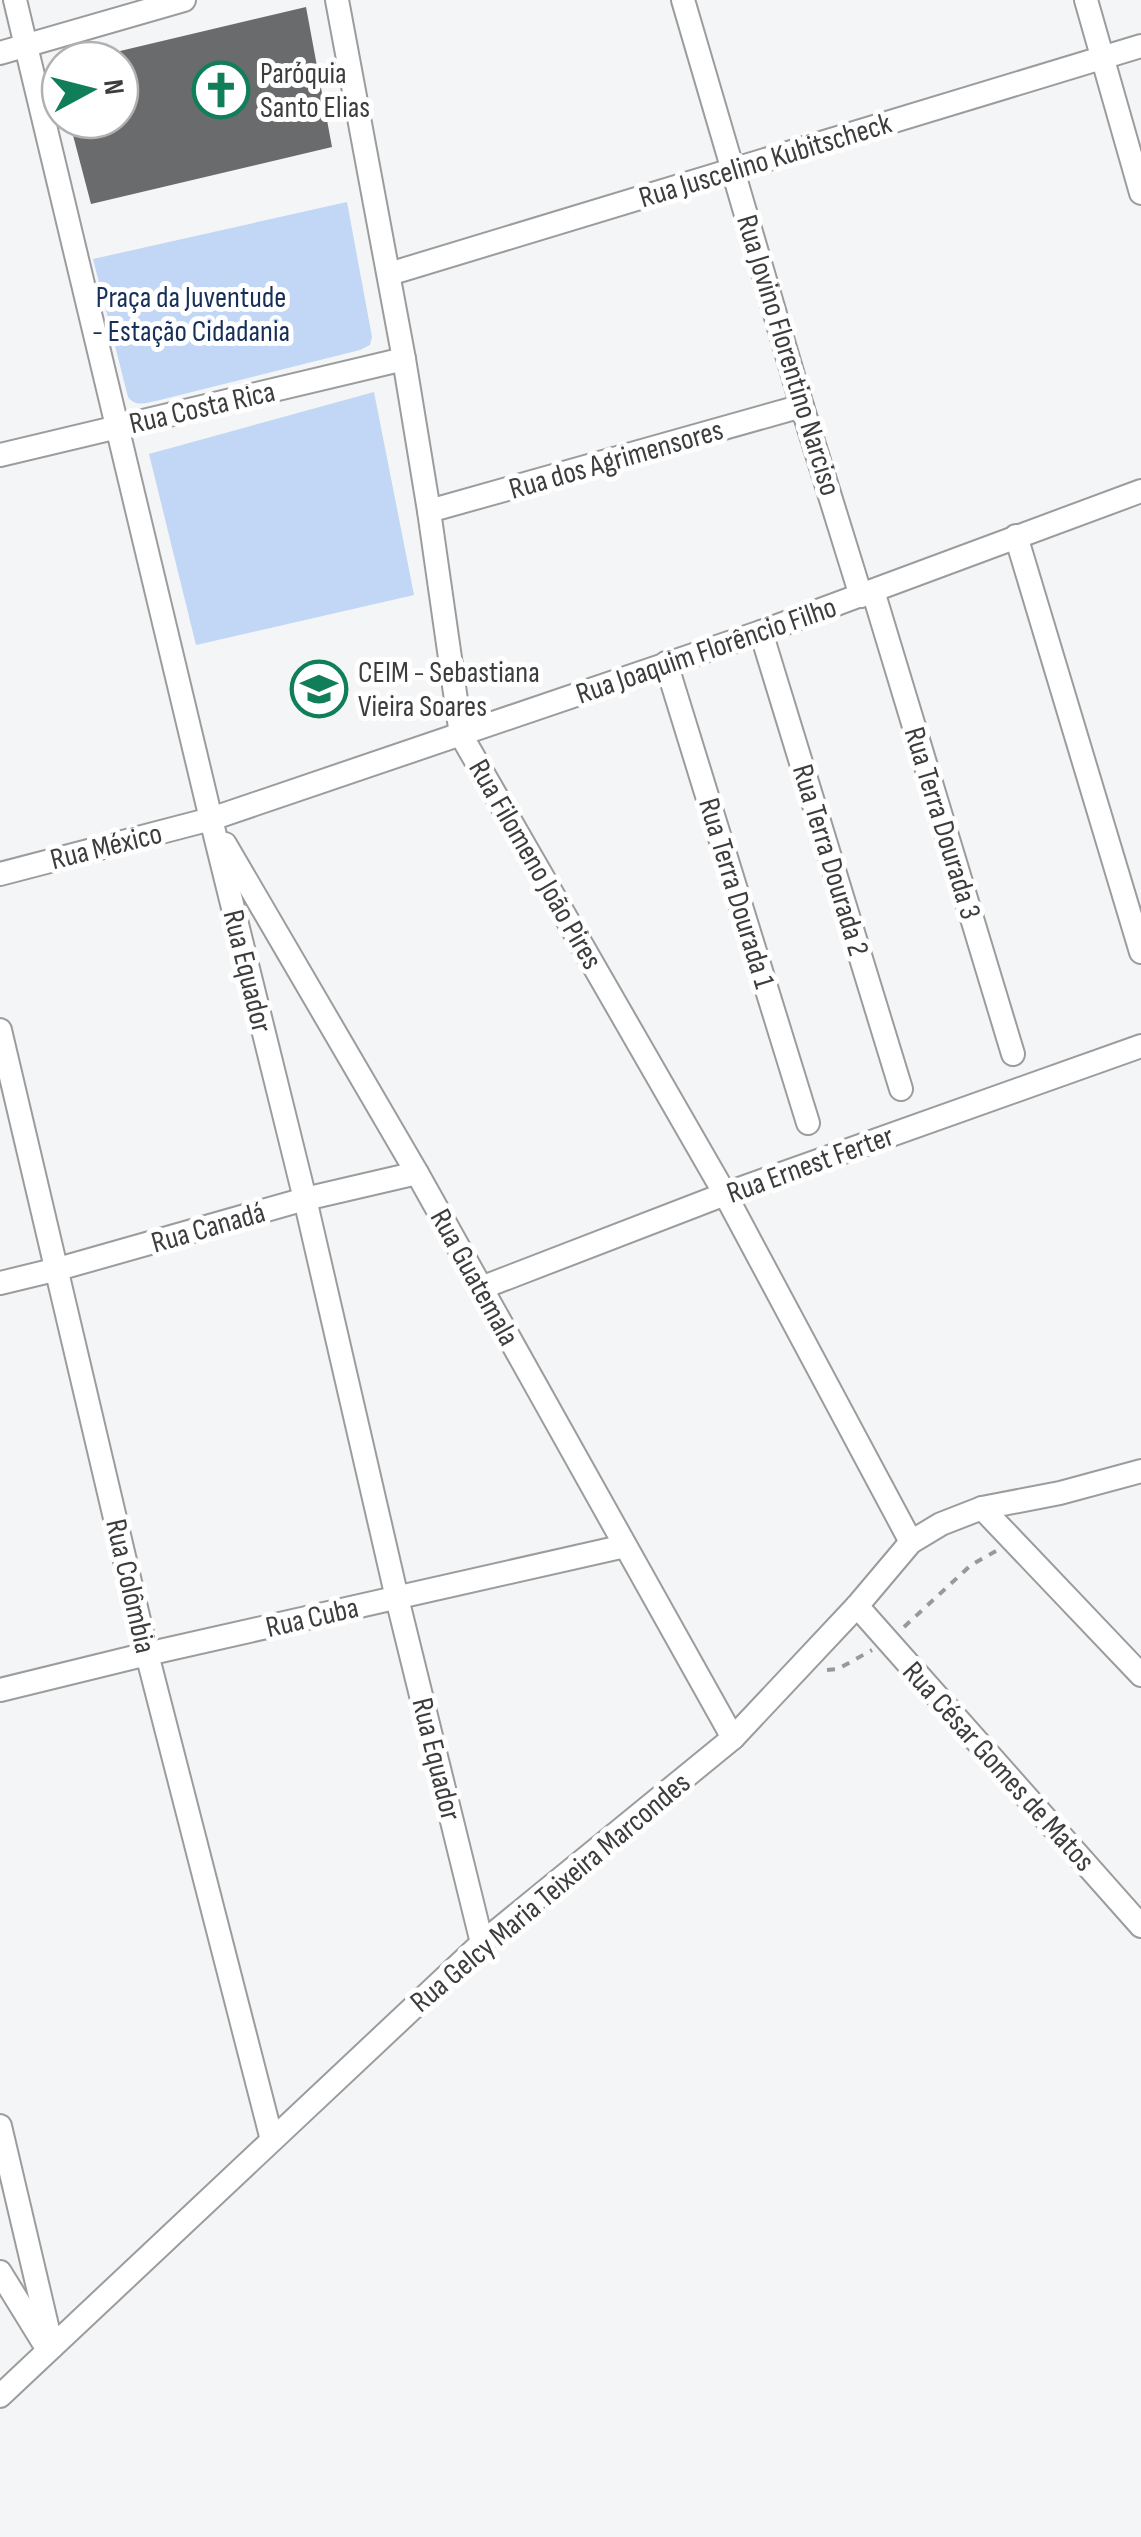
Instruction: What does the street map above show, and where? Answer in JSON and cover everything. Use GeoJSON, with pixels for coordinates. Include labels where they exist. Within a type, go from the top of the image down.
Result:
{"type":"FeatureCollection","features":[{"type":"Feature","properties":{"kind":"street","name":"Rua Equador"},"geometry":{"type":"LineString","coordinates":[[15,0],[482,1943]]}},
{"type":"Feature","properties":{"kind":"street"},"geometry":{"type":"LineString","coordinates":[[0,53],[184,0]]}},
{"type":"Feature","properties":{"kind":"street","name":"Rua Filomeno João Pires"},"geometry":{"type":"LineString","coordinates":[[337,0],[404,360],[461,734],[726,1194],[911,1542]]}},
{"type":"Feature","properties":{"kind":"street","name":"Rua Jovino Florentino Narciso"},"geometry":{"type":"LineString","coordinates":[[682,0],[802,406],[867,594]]}},
{"type":"Feature","properties":{"kind":"street"},"geometry":{"type":"LineString","coordinates":[[1086,0],[1141,193]]}},
{"type":"Feature","properties":{"kind":"street","name":"Rua Juscelino Kubitscheck"},"geometry":{"type":"LineString","coordinates":[[389,274],[1141,46]]}},
{"type":"Feature","properties":{"kind":"street","name":"Rua Costa Rica"},"geometry":{"type":"LineString","coordinates":[[0,456],[404,360]]}},
{"type":"Feature","properties":{"kind":"street","name":"Rua dos Agrimensores"},"geometry":{"type":"LineString","coordinates":[[429,512],[802,406]]}},
{"type":"Feature","properties":{"kind":"street","name":"Rua Joaquim Florêncio Filho"},"geometry":{"type":"LineString","coordinates":[[211,819],[762,632],[1141,491]]}},
{"type":"Feature","properties":{"kind":"street"},"geometry":{"type":"LineString","coordinates":[[1016,536],[1141,952]]}},
{"type":"Feature","properties":{"kind":"street","name":"Rua Terra Dourada 3"},"geometry":{"type":"LineString","coordinates":[[867,594],[1013,1054]]}},
{"type":"Feature","properties":{"kind":"street","name":"Rua Terra Dourada 2"},"geometry":{"type":"LineString","coordinates":[[762,632],[901,1089]]}},
{"type":"Feature","properties":{"kind":"street","name":"Rua Terra Dourada 1"},"geometry":{"type":"LineString","coordinates":[[666,663],[808,1123]]}},
{"type":"Feature","properties":{"kind":"street","name":"Rua México"},"geometry":{"type":"LineString","coordinates":[[0,874],[211,819]]}},
{"type":"Feature","properties":{"kind":"street","name":"Rua Guatemala"},"geometry":{"type":"LineString","coordinates":[[211,819],[417,1173],[732,1738]]}},
{"type":"Feature","properties":{"kind":"street","name":"Rua Colômbia"},"geometry":{"type":"LineString","coordinates":[[0,1030],[147,1654],[272,2140]]}},
{"type":"Feature","properties":{"kind":"street","name":"Rua Ernest Ferter"},"geometry":{"type":"LineString","coordinates":[[481,1288],[726,1194],[1141,1046]]}},
{"type":"Feature","properties":{"kind":"street","name":"Rua Canadá"},"geometry":{"type":"LineString","coordinates":[[0,1283],[304,1199],[417,1173]]}},
{"type":"Feature","properties":{"kind":"street","name":"Rua Gelcy Maria Teixeira Marcondes"},"geometry":{"type":"LineString","coordinates":[[0,2396],[482,1943],[732,1738],[857,1606],[911,1542],[941,1524],[982,1508],[1060,1493],[1141,1471]]}},
{"type":"Feature","properties":{"kind":"street"},"geometry":{"type":"LineString","coordinates":[[982,1508],[1141,1675]]}},
{"type":"Feature","properties":{"kind":"street","name":"Rua Cuba"},"geometry":{"type":"LineString","coordinates":[[0,1690],[624,1546]]}},
{"type":"Feature","properties":{"kind":"street","name":"Rua César Gomes de Matos"},"geometry":{"type":"LineString","coordinates":[[857,1606],[1138,1918]]}},
{"type":"Feature","properties":{"kind":"street"},"geometry":{"type":"LineString","coordinates":[[0,2126],[50,2349]]}},
{"type":"Feature","properties":{"kind":"street"},"geometry":{"type":"LineString","coordinates":[[0,2272],[50,2349]]}},
{"type":"Feature","properties":{"kind":"path"},"geometry":{"type":"LineString","coordinates":[[790,1674],[838,1669],[888,1642],[971,1565],[1014,1540]]}},
{"type":"Feature","properties":{"kind":"green space","name":"Praça da Juventude - Estação Cidadania"},"geometry":{"type":"Polygon","coordinates":[[[347,202],[372,337],[370,345],[156,401],[137,403],[128,397],[93,259],[347,202]]]}},
{"type":"Feature","properties":{"kind":"green space"},"geometry":{"type":"Polygon","coordinates":[[[374,392],[414,595],[196,645],[149,454],[374,392]]]}},
{"type":"Feature","properties":{"kind":"building","name":"Paróquia Santo Elias"},"geometry":{"type":"Polygon","coordinates":[[[306,7],[332,147],[91,204],[74,140],[140,140],[140,46],[306,7]]]}},
{"type":"Feature","properties":{"kind":"place","name":"Paróquia Santo Elias"},"geometry":{"type":"Point","coordinates":[221,90]}},
{"type":"Feature","properties":{"kind":"place","name":"CEIM - Sebastiana Vieira Soares"},"geometry":{"type":"Point","coordinates":[319,689]}}]}
